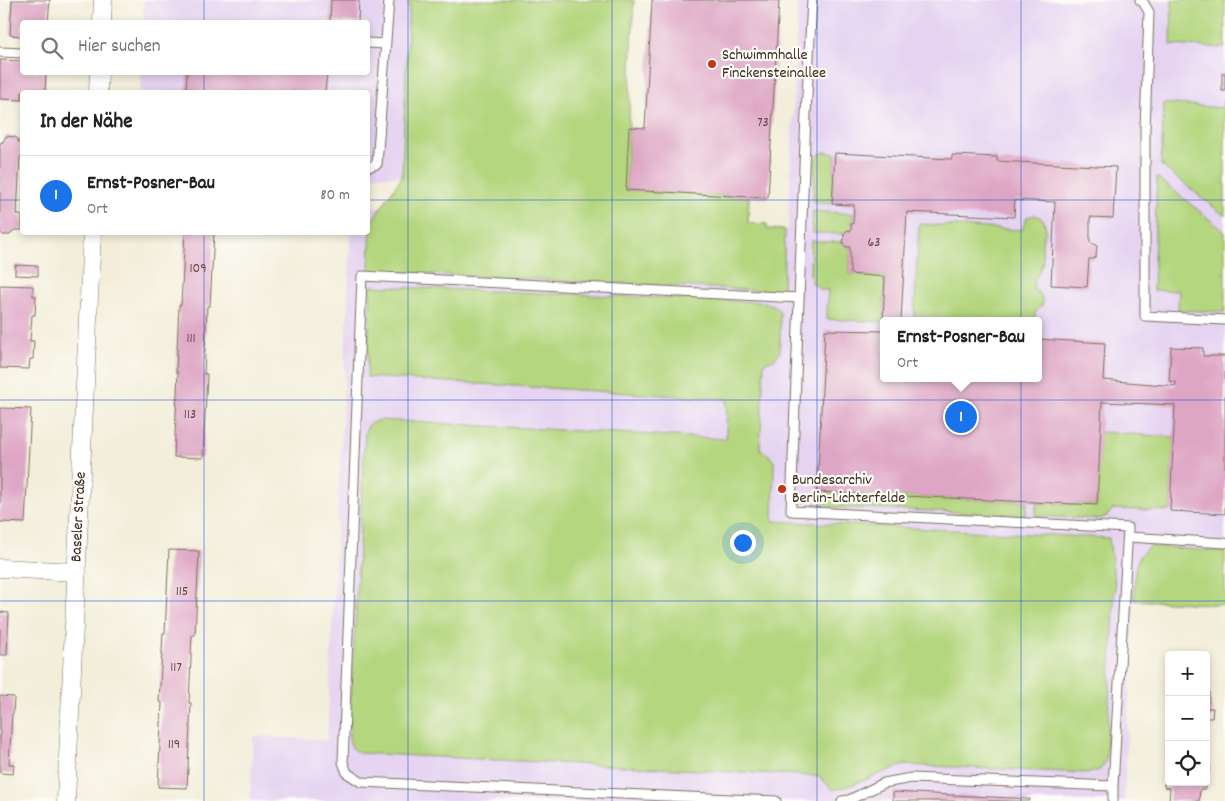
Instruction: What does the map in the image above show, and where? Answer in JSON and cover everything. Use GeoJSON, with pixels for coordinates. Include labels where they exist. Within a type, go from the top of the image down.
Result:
{"type":"FeatureCollection","features":[{"type":"Feature","properties":{"kind":"street"},"geometry":{"type":"LineString","coordinates":[[102,20],[103,0]]}},
{"type":"Feature","properties":{"kind":"street"},"geometry":{"type":"LineString","coordinates":[[98,90],[99,75]]}},
{"type":"Feature","properties":{"kind":"street","name":"Baseler Straße"},"geometry":{"type":"LineString","coordinates":[[66,801],[92,235]]}},
{"type":"Feature","properties":{"kind":"street"},"geometry":{"type":"LineString","coordinates":[[0,568],[77,572]]}},
{"type":"Feature","properties":{"kind":"lane"},"geometry":{"type":"LineString","coordinates":[[370,166],[377,164],[389,0]]}},
{"type":"Feature","properties":{"kind":"lane"},"geometry":{"type":"LineString","coordinates":[[812,0],[806,114],[792,511],[1128,528],[1113,801]]}},
{"type":"Feature","properties":{"kind":"lane"},"geometry":{"type":"LineString","coordinates":[[1140,0],[1144,2],[1149,12],[1145,130],[1145,316],[1225,320]]}},
{"type":"Feature","properties":{"kind":"lane"},"geometry":{"type":"LineString","coordinates":[[370,43],[386,44]]}},
{"type":"Feature","properties":{"kind":"lane"},"geometry":{"type":"LineString","coordinates":[[0,52],[20,53]]}},
{"type":"Feature","properties":{"kind":"lane"},"geometry":{"type":"LineString","coordinates":[[776,801],[361,782],[347,774],[343,762],[362,276],[799,298]]}},
{"type":"Feature","properties":{"kind":"lane"},"geometry":{"type":"LineString","coordinates":[[1128,537],[1225,543]]}},
{"type":"Feature","properties":{"kind":"lane"},"geometry":{"type":"LineString","coordinates":[[842,801],[849,800],[884,783],[911,778],[1114,786]]}},
{"type":"Feature","properties":{"kind":"shaded area"},"geometry":{"type":"Polygon","coordinates":[[[144,0],[409,0],[402,177],[370,175],[370,90],[140,90],[141,75],[370,75],[370,20],[143,20],[144,0]]]}},
{"type":"Feature","properties":{"kind":"shaded area","name":"Bundesarchiv Berlin-Lichterfelde"},"geometry":{"type":"Polygon","coordinates":[[[798,0],[1225,0],[1225,604],[1134,601],[1124,801],[250,801],[253,736],[327,740],[351,235],[370,235],[370,207],[788,230],[798,0]]]}},
{"type":"Feature","properties":{"kind":"green space"},"geometry":{"type":"Polygon","coordinates":[[[409,0],[634,0],[626,190],[749,197],[748,223],[767,224],[767,229],[785,230],[783,288],[775,291],[369,271],[371,222],[402,177],[409,0]]]}},
{"type":"Feature","properties":{"kind":"green space"},"geometry":{"type":"Polygon","coordinates":[[[1172,0],[1225,0],[1225,48],[1171,45],[1172,0]]]}},
{"type":"Feature","properties":{"kind":"green space"},"geometry":{"type":"Polygon","coordinates":[[[1223,101],[1225,101],[1225,216],[1161,165],[1164,103],[1222,108],[1223,101]]]}},
{"type":"Feature","properties":{"kind":"green space"},"geometry":{"type":"Polygon","coordinates":[[[824,152],[835,153],[832,204],[813,202],[815,162],[817,156],[824,152]]]}},
{"type":"Feature","properties":{"kind":"green space"},"geometry":{"type":"Polygon","coordinates":[[[1157,177],[1225,232],[1225,312],[1178,310],[1179,291],[1153,290],[1157,177]]]}},
{"type":"Feature","properties":{"kind":"green space"},"geometry":{"type":"Polygon","coordinates":[[[813,211],[853,214],[851,231],[847,231],[844,234],[812,233],[813,211]]]}},
{"type":"Feature","properties":{"kind":"green space"},"geometry":{"type":"Polygon","coordinates":[[[1035,215],[1043,219],[1046,229],[1042,242],[1042,264],[1033,284],[1033,289],[1042,298],[1043,304],[1035,313],[1035,317],[914,317],[919,224],[1022,230],[1027,217],[1035,215]]]}},
{"type":"Feature","properties":{"kind":"green space"},"geometry":{"type":"Polygon","coordinates":[[[811,241],[844,242],[846,247],[850,247],[850,274],[885,277],[883,317],[880,317],[880,322],[827,319],[828,290],[821,290],[811,282],[811,241]]]}},
{"type":"Feature","properties":{"kind":"green space"},"geometry":{"type":"Polygon","coordinates":[[[371,286],[761,302],[773,305],[780,311],[780,352],[774,359],[764,363],[760,450],[768,454],[774,462],[773,521],[1109,538],[1115,586],[1106,760],[1103,766],[1097,771],[1088,773],[905,765],[833,790],[819,776],[358,753],[352,748],[349,739],[365,433],[369,424],[379,420],[726,439],[727,399],[367,377],[371,286]]]}},
{"type":"Feature","properties":{"kind":"green space"},"geometry":{"type":"Polygon","coordinates":[[[1100,432],[1174,437],[1170,511],[1113,509],[1107,516],[1099,519],[1036,516],[1036,503],[1097,505],[1100,432]]]}},
{"type":"Feature","properties":{"kind":"green space"},"geometry":{"type":"Polygon","coordinates":[[[817,492],[1027,502],[1026,515],[833,507],[820,500],[817,492]]]}},
{"type":"Feature","properties":{"kind":"green space"},"geometry":{"type":"Polygon","coordinates":[[[1150,546],[1225,552],[1225,605],[1134,600],[1135,569],[1140,555],[1150,546]]]}},
{"type":"Feature","properties":{"kind":"building"},"geometry":{"type":"Polygon","coordinates":[[[12,0],[50,0],[48,20],[20,20],[20,36],[10,35],[12,0]]]}},
{"type":"Feature","properties":{"kind":"building"},"geometry":{"type":"Polygon","coordinates":[[[331,0],[359,0],[358,20],[330,20],[331,0]]]}},
{"type":"Feature","properties":{"kind":"building","name":"Schwimmhalle Finckensteinallee"},"geometry":{"type":"Polygon","coordinates":[[[652,0],[779,0],[768,198],[626,190],[629,127],[645,128],[652,0]]]}},
{"type":"Feature","properties":{"kind":"building"},"geometry":{"type":"Polygon","coordinates":[[[0,60],[20,61],[20,75],[46,75],[45,90],[20,90],[20,100],[0,99],[0,60]]]}},
{"type":"Feature","properties":{"kind":"building"},"geometry":{"type":"Polygon","coordinates":[[[1222,73],[1225,73],[1225,91],[1222,91],[1222,73]]]}},
{"type":"Feature","properties":{"kind":"building"},"geometry":{"type":"Polygon","coordinates":[[[187,75],[327,75],[325,90],[186,90],[187,75]]]}},
{"type":"Feature","properties":{"kind":"building"},"geometry":{"type":"Polygon","coordinates":[[[6,136],[15,137],[20,143],[17,214],[20,215],[20,230],[14,230],[10,235],[3,235],[0,232],[0,145],[6,136]]]}},
{"type":"Feature","properties":{"kind":"building"},"geometry":{"type":"Polygon","coordinates":[[[835,153],[952,159],[952,155],[997,157],[997,161],[1116,167],[1113,218],[1090,217],[1090,243],[1097,246],[1096,257],[1089,259],[1087,287],[1051,285],[1055,202],[1015,200],[1014,217],[907,212],[901,317],[883,317],[885,277],[850,274],[850,247],[846,247],[843,244],[844,234],[847,230],[851,231],[851,224],[853,224],[854,205],[832,204],[835,153]]]}},
{"type":"Feature","properties":{"kind":"building"},"geometry":{"type":"Polygon","coordinates":[[[185,235],[214,235],[210,306],[207,306],[204,374],[207,374],[203,458],[174,457],[179,305],[181,305],[185,235]]]}},
{"type":"Feature","properties":{"kind":"building"},"geometry":{"type":"Polygon","coordinates":[[[15,265],[38,266],[38,276],[15,275],[15,265]]]}},
{"type":"Feature","properties":{"kind":"building"},"geometry":{"type":"Polygon","coordinates":[[[0,285],[33,286],[33,296],[36,296],[35,315],[32,315],[30,341],[34,341],[33,359],[30,359],[29,369],[0,368],[0,285]]]}},
{"type":"Feature","properties":{"kind":"building"},"geometry":{"type":"Polygon","coordinates":[[[825,330],[880,331],[880,382],[1042,382],[1042,339],[1105,343],[1103,380],[1176,386],[1176,382],[1169,381],[1171,347],[1203,348],[1203,356],[1225,356],[1225,514],[1170,511],[1175,405],[1102,402],[1097,505],[817,492],[825,330]]]}},
{"type":"Feature","properties":{"kind":"building"},"geometry":{"type":"Polygon","coordinates":[[[0,408],[31,409],[25,523],[0,522],[0,408]]]}},
{"type":"Feature","properties":{"kind":"building"},"geometry":{"type":"Polygon","coordinates":[[[169,550],[199,551],[195,635],[192,635],[187,788],[158,787],[162,702],[159,702],[169,550]]]}},
{"type":"Feature","properties":{"kind":"building"},"geometry":{"type":"Polygon","coordinates":[[[0,612],[9,613],[7,655],[0,655],[0,612]]]}},
{"type":"Feature","properties":{"kind":"building"},"geometry":{"type":"Polygon","coordinates":[[[0,696],[14,697],[9,764],[14,764],[13,774],[0,773],[0,696]]]}},
{"type":"Feature","properties":{"kind":"building"},"geometry":{"type":"Polygon","coordinates":[[[1210,708],[1213,708],[1212,718],[1210,718],[1210,708]]]}},
{"type":"Feature","properties":{"kind":"building"},"geometry":{"type":"Polygon","coordinates":[[[1165,777],[1165,786],[1205,786],[1205,789],[1200,789],[1199,801],[1169,801],[1170,788],[1164,787],[1165,777]]]}},
{"type":"Feature","properties":{"kind":"building"},"geometry":{"type":"Polygon","coordinates":[[[893,792],[1030,799],[1030,801],[893,801],[893,792]]]}},
{"type":"Feature","properties":{"kind":"place","name":"Schwimmhalle Finckensteinallee"},"geometry":{"type":"Point","coordinates":[712,64]}},
{"type":"Feature","properties":{"kind":"place","name":"Ernst-Posner-Bau"},"geometry":{"type":"Point","coordinates":[961,417]}},
{"type":"Feature","properties":{"kind":"place","name":"Bundesarchiv Berlin-Lichterfelde"},"geometry":{"type":"Point","coordinates":[782,489]}}]}
